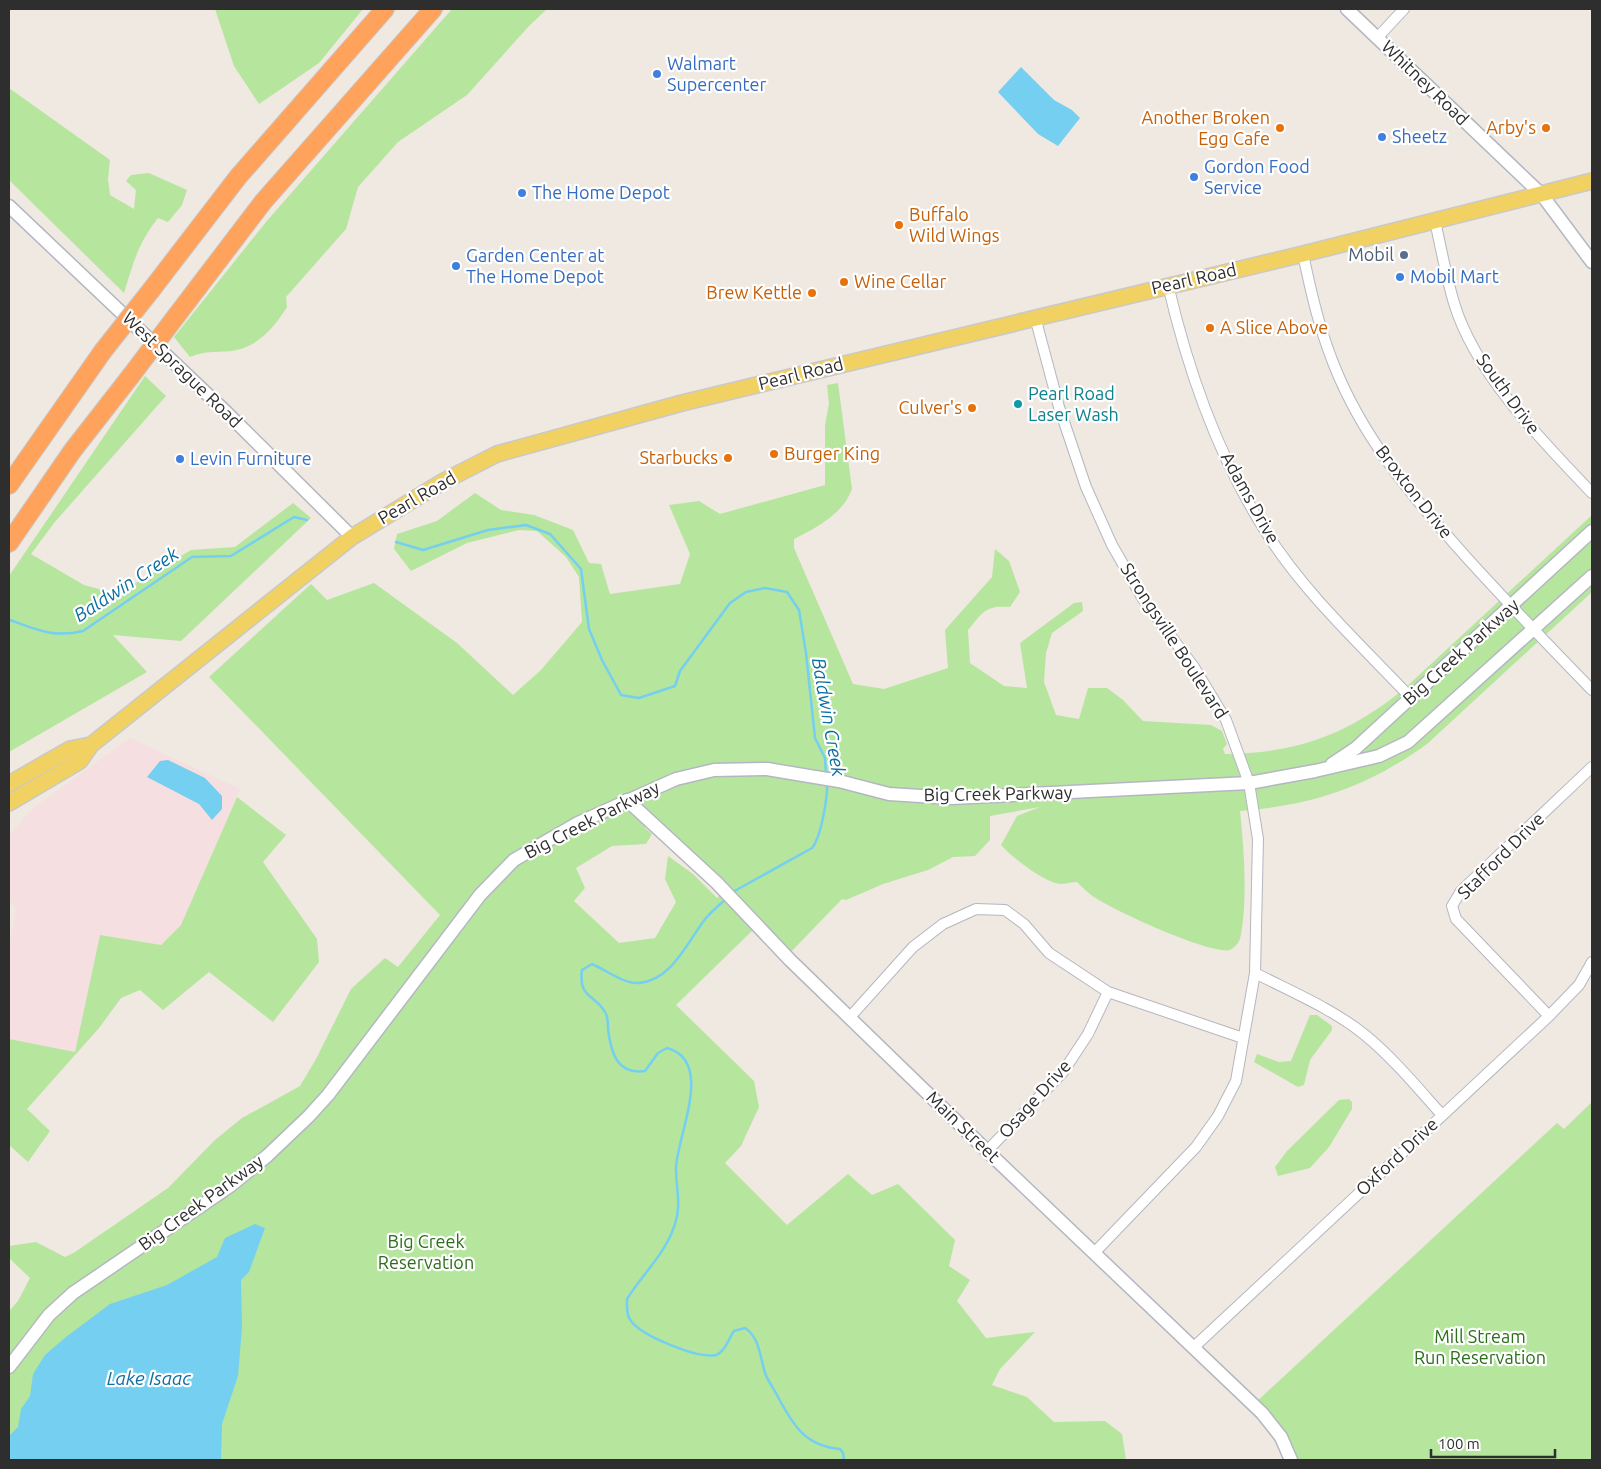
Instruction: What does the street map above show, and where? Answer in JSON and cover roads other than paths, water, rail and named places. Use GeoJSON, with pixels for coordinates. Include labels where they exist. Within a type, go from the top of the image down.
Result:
{"type":"FeatureCollection","features":[{"type":"Feature","properties":{"kind":"highway"},"geometry":{"type":"LineString","coordinates":[[11,480],[103,351],[238,177],[385,9]]}},
{"type":"Feature","properties":{"kind":"highway"},"geometry":{"type":"LineString","coordinates":[[9,543],[73,450],[263,202],[433,9]]}},
{"type":"Feature","properties":{"kind":"main road","name":"Pearl Road"},"geometry":{"type":"LineString","coordinates":[[9,803],[80,761],[91,745],[352,537],[444,480],[497,454],[682,403],[1302,254],[1592,181]]}},
{"type":"Feature","properties":{"kind":"main road","name":"Pearl Road"},"geometry":{"type":"LineString","coordinates":[[9,784],[70,749],[91,745]]}},
{"type":"Feature","properties":{"kind":"street","name":"Whitney Road"},"geometry":{"type":"LineString","coordinates":[[1347,9],[1542,195],[1592,262]]}},
{"type":"Feature","properties":{"kind":"street","name":"Whitney Road"},"geometry":{"type":"LineString","coordinates":[[1377,38],[1404,9]]}},
{"type":"Feature","properties":{"kind":"street","name":"West Sprague Road"},"geometry":{"type":"LineString","coordinates":[[9,207],[194,382],[352,537]]}},
{"type":"Feature","properties":{"kind":"street","name":"South Drive"},"geometry":{"type":"LineString","coordinates":[[1435,221],[1454,304],[1476,351],[1502,391],[1548,447],[1592,493]]}},
{"type":"Feature","properties":{"kind":"street","name":"Broxton Drive"},"geometry":{"type":"LineString","coordinates":[[1302,254],[1319,325],[1339,378],[1366,429],[1398,478],[1533,630],[1592,690]]}},
{"type":"Feature","properties":{"kind":"street","name":"Adams Drive"},"geometry":{"type":"LineString","coordinates":[[1168,285],[1182,343],[1215,433],[1266,532],[1327,609],[1411,698]]}},
{"type":"Feature","properties":{"kind":"street","name":"Strongsville Boulevard"},"geometry":{"type":"LineString","coordinates":[[1035,317],[1059,407],[1086,488],[1112,545],[1143,599],[1194,667],[1226,720],[1249,783],[1258,839],[1255,973],[1236,1081],[1207,1132],[1196,1147],[1095,1252]]}},
{"type":"Feature","properties":{"kind":"street","name":"Big Creek Parkway"},"geometry":{"type":"LineString","coordinates":[[1326,768],[1356,748],[1512,607],[1592,531]]}},
{"type":"Feature","properties":{"kind":"street","name":"Big Creek Parkway"},"geometry":{"type":"LineString","coordinates":[[9,1367],[49,1316],[73,1293],[230,1186],[267,1156],[309,1116],[328,1095],[480,895],[514,860],[578,823],[676,779],[714,770],[768,769],[838,780],[889,794],[952,798],[1249,783],[1379,756],[1408,742],[1592,576]]}},
{"type":"Feature","properties":{"kind":"street","name":"Stafford Drive"},"geometry":{"type":"LineString","coordinates":[[1549,1016],[1456,920],[1452,906],[1461,891],[1592,767]]}},
{"type":"Feature","properties":{"kind":"street","name":"Main Street"},"geometry":{"type":"LineString","coordinates":[[627,800],[717,883],[742,910],[987,1151],[1262,1412],[1281,1436],[1291,1460]]}},
{"type":"Feature","properties":{"kind":"street"},"geometry":{"type":"LineString","coordinates":[[850,1017],[912,947],[944,924],[976,909],[1004,910],[1024,924],[1049,952],[1108,992],[1243,1038]]}},
{"type":"Feature","properties":{"kind":"street","name":"Oxford Drive"},"geometry":{"type":"LineString","coordinates":[[1194,1347],[1549,1016],[1580,985],[1592,962]]}},
{"type":"Feature","properties":{"kind":"street"},"geometry":{"type":"LineString","coordinates":[[1255,973],[1334,1014],[1364,1034],[1394,1062],[1442,1115]]}},
{"type":"Feature","properties":{"kind":"street","name":"Osage Drive"},"geometry":{"type":"LineString","coordinates":[[987,1151],[1063,1072],[1088,1034],[1108,992]]}},
{"type":"Feature","properties":{"kind":"water"},"geometry":{"type":"Polygon","coordinates":[[[1021,67],[1054,100],[1072,110],[1080,118],[1058,146],[1038,134],[998,92],[1021,67]]]}},
{"type":"Feature","properties":{"kind":"water"},"geometry":{"type":"Polygon","coordinates":[[[168,760],[205,778],[222,796],[222,809],[212,820],[199,804],[147,777],[160,761],[168,760]]]}},
{"type":"Feature","properties":{"kind":"water","name":"Lake Isaac"},"geometry":{"type":"Polygon","coordinates":[[[255,1224],[265,1228],[249,1272],[241,1280],[242,1327],[238,1376],[222,1424],[221,1460],[9,1460],[9,1436],[18,1427],[21,1409],[30,1396],[33,1374],[45,1355],[110,1304],[167,1285],[217,1257],[225,1238],[255,1224]]]}},
{"type":"Feature","properties":{"kind":"waterway","name":"Baldwin Creek"},"geometry":{"type":"LineString","coordinates":[[10,620],[46,632],[63,634],[83,631],[192,557],[231,556],[294,517],[307,520]]}},
{"type":"Feature","properties":{"kind":"waterway","name":"Baldwin Creek"},"geometry":{"type":"LineString","coordinates":[[396,542],[423,550],[488,530],[526,525],[550,534],[581,569],[589,629],[602,660],[621,695],[639,698],[675,686],[680,671],[730,603],[746,592],[765,588],[787,592],[799,610],[806,653],[815,738],[825,758],[826,774]]}},
{"type":"Feature","properties":{"kind":"waterway","name":"Baldwin Creek"},"geometry":{"type":"LineString","coordinates":[[731,893],[812,848],[823,816],[827,782]]}},
{"type":"Feature","properties":{"kind":"waterway","name":"Baldwin Creek"},"geometry":{"type":"LineString","coordinates":[[726,899],[706,918],[670,967],[661,975],[651,980],[633,983],[592,964],[582,970],[585,992],[598,1003],[606,1014],[611,1046],[622,1066],[628,1070],[645,1071],[658,1053],[667,1048],[681,1056],[689,1068],[691,1083],[690,1100],[676,1168],[677,1215],[672,1232],[663,1250],[627,1299],[629,1319],[646,1333],[671,1345],[708,1355],[719,1353],[734,1331],[745,1328],[757,1342],[766,1376],[789,1417],[809,1439],[818,1444],[840,1449],[844,1460]]}},
{"type":"Feature","properties":{"kind":"place","name":"Walmart Supercenter"},"geometry":{"type":"Point","coordinates":[657,74]}},
{"type":"Feature","properties":{"kind":"place","name":"Another Broken Egg Cafe"},"geometry":{"type":"Point","coordinates":[1280,128]}},
{"type":"Feature","properties":{"kind":"place","name":"Arby's"},"geometry":{"type":"Point","coordinates":[1546,128]}},
{"type":"Feature","properties":{"kind":"place","name":"Sheetz"},"geometry":{"type":"Point","coordinates":[1382,137]}},
{"type":"Feature","properties":{"kind":"place","name":"Gordon Food Service"},"geometry":{"type":"Point","coordinates":[1194,177]}},
{"type":"Feature","properties":{"kind":"place","name":"The Home Depot"},"geometry":{"type":"Point","coordinates":[522,193]}},
{"type":"Feature","properties":{"kind":"place","name":"Buffalo Wild Wings"},"geometry":{"type":"Point","coordinates":[899,225]}},
{"type":"Feature","properties":{"kind":"place","name":"Mobil"},"geometry":{"type":"Point","coordinates":[1404,255]}},
{"type":"Feature","properties":{"kind":"place","name":"Garden Center at The Home Depot"},"geometry":{"type":"Point","coordinates":[456,266]}},
{"type":"Feature","properties":{"kind":"place","name":"Mobil Mart"},"geometry":{"type":"Point","coordinates":[1400,277]}},
{"type":"Feature","properties":{"kind":"place","name":"Wine Cellar"},"geometry":{"type":"Point","coordinates":[844,282]}},
{"type":"Feature","properties":{"kind":"place","name":"Brew Kettle"},"geometry":{"type":"Point","coordinates":[812,293]}},
{"type":"Feature","properties":{"kind":"place","name":"A Slice Above"},"geometry":{"type":"Point","coordinates":[1210,328]}},
{"type":"Feature","properties":{"kind":"place","name":"Pearl Road Laser Wash"},"geometry":{"type":"Point","coordinates":[1018,404]}},
{"type":"Feature","properties":{"kind":"place","name":"Culver's"},"geometry":{"type":"Point","coordinates":[972,408]}},
{"type":"Feature","properties":{"kind":"place","name":"Burger King"},"geometry":{"type":"Point","coordinates":[774,454]}},
{"type":"Feature","properties":{"kind":"place","name":"Starbucks"},"geometry":{"type":"Point","coordinates":[728,458]}},
{"type":"Feature","properties":{"kind":"place","name":"Levin Furniture"},"geometry":{"type":"Point","coordinates":[180,459]}},
{"type":"Feature","properties":{"kind":"park label","name":"Big Creek Reservation"},"geometry":{"type":"Point","coordinates":[426,1252]}},
{"type":"Feature","properties":{"kind":"park label","name":"Mill Stream Run Reservation"},"geometry":{"type":"Point","coordinates":[1480,1347]}}]}
